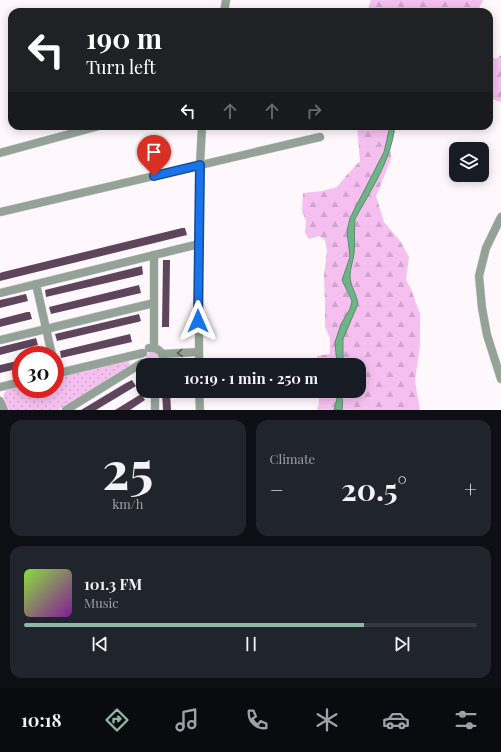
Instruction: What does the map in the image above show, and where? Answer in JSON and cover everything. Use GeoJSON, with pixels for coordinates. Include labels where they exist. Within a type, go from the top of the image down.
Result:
{"type":"FeatureCollection","features":[{"type":"Feature","properties":{"kind":"street"},"geometry":{"type":"LineString","coordinates":[[0,153],[84,130]]}},
{"type":"Feature","properties":{"kind":"street"},"geometry":{"type":"LineString","coordinates":[[198,358],[200,165],[202,130]]}},
{"type":"Feature","properties":{"kind":"street"},"geometry":{"type":"LineString","coordinates":[[0,212],[320,137]]}},
{"type":"Feature","properties":{"kind":"street"},"geometry":{"type":"LineString","coordinates":[[501,218],[486,248],[479,276],[482,308],[501,379]]}},
{"type":"Feature","properties":{"kind":"street"},"geometry":{"type":"LineString","coordinates":[[0,293],[199,244]]}},
{"type":"Feature","properties":{"kind":"street"},"geometry":{"type":"LineString","coordinates":[[154,255],[154,348]]}},
{"type":"Feature","properties":{"kind":"street"},"geometry":{"type":"LineString","coordinates":[[36,284],[50,346]]}},
{"type":"Feature","properties":{"kind":"street"},"geometry":{"type":"LineString","coordinates":[[0,340],[154,303]]}},
{"type":"Feature","properties":{"kind":"street"},"geometry":{"type":"LineString","coordinates":[[141,358],[147,349],[154,348],[160,351],[163,358]]}},
{"type":"Feature","properties":{"kind":"street"},"geometry":{"type":"LineString","coordinates":[[162,354],[198,352]]}},
{"type":"Feature","properties":{"kind":"street"},"geometry":{"type":"LineString","coordinates":[[64,369],[143,353]]}},
{"type":"Feature","properties":{"kind":"street"},"geometry":{"type":"LineString","coordinates":[[66,410],[136,368]]}},
{"type":"Feature","properties":{"kind":"street"},"geometry":{"type":"LineString","coordinates":[[0,387],[12,384]]}},
{"type":"Feature","properties":{"kind":"street"},"geometry":{"type":"LineString","coordinates":[[155,398],[156,410]]}},
{"type":"Feature","properties":{"kind":"street"},"geometry":{"type":"LineString","coordinates":[[199,398],[200,410]]}},
{"type":"Feature","properties":{"kind":"street"},"geometry":{"type":"LineString","coordinates":[[0,401],[4,410]]}},
{"type":"Feature","properties":{"kind":"green space"},"geometry":{"type":"Polygon","coordinates":[[[371,0],[483,0],[480,8],[368,8],[371,0]]]}},
{"type":"Feature","properties":{"kind":"green space"},"geometry":{"type":"Polygon","coordinates":[[[501,55],[501,102],[493,99],[493,57],[496,59],[501,55]]]}},
{"type":"Feature","properties":{"kind":"green space"},"geometry":{"type":"Polygon","coordinates":[[[357,130],[389,130],[391,159],[376,196],[384,222],[400,241],[409,257],[406,280],[420,314],[420,345],[415,381],[420,410],[317,410],[319,398],[366,398],[366,358],[317,358],[317,356],[330,354],[330,339],[325,326],[324,276],[327,250],[325,240],[319,236],[309,239],[305,233],[306,221],[302,211],[303,193],[323,191],[337,187],[360,161],[357,130]]]}},
{"type":"Feature","properties":{"kind":"green space"},"geometry":{"type":"Polygon","coordinates":[[[155,352],[160,358],[146,358],[148,353],[155,352]]]}},
{"type":"Feature","properties":{"kind":"green space"},"geometry":{"type":"Polygon","coordinates":[[[128,359],[130,365],[58,410],[9,410],[4,399],[4,393],[12,388],[12,398],[64,398],[64,376],[128,359]]]}},
{"type":"Feature","properties":{"kind":"shaded area"},"geometry":{"type":"Polygon","coordinates":[[[389,130],[394,130],[388,155],[375,183],[355,219],[354,254],[350,276],[358,304],[343,339],[343,358],[336,358],[335,342],[341,324],[350,309],[352,301],[342,280],[350,257],[347,231],[350,218],[384,152],[389,130]]]}},
{"type":"Feature","properties":{"kind":"shaded area"},"geometry":{"type":"Polygon","coordinates":[[[342,398],[342,410],[334,410],[337,399],[342,398]]]}},
{"type":"Feature","properties":{"kind":"building"},"geometry":{"type":"Polygon","coordinates":[[[185,228],[187,235],[0,281],[0,273],[3,272],[185,228]]]}},
{"type":"Feature","properties":{"kind":"building"},"geometry":{"type":"Polygon","coordinates":[[[163,260],[170,260],[169,327],[162,327],[163,260]]]}},
{"type":"Feature","properties":{"kind":"building"},"geometry":{"type":"Polygon","coordinates":[[[142,266],[143,274],[141,275],[46,297],[45,290],[142,266]]]}},
{"type":"Feature","properties":{"kind":"building"},"geometry":{"type":"Polygon","coordinates":[[[139,285],[141,293],[51,314],[49,307],[139,285]]]}},
{"type":"Feature","properties":{"kind":"building"},"geometry":{"type":"Polygon","coordinates":[[[26,294],[28,301],[0,308],[0,300],[26,294]]]}},
{"type":"Feature","properties":{"kind":"building"},"geometry":{"type":"Polygon","coordinates":[[[30,312],[32,319],[0,327],[0,319],[30,312]]]}},
{"type":"Feature","properties":{"kind":"building"},"geometry":{"type":"Polygon","coordinates":[[[139,314],[141,321],[138,322],[57,341],[55,334],[139,314]]]}},
{"type":"Feature","properties":{"kind":"building"},"geometry":{"type":"Polygon","coordinates":[[[130,334],[132,342],[64,357],[64,350],[130,334]]]}},
{"type":"Feature","properties":{"kind":"building"},"geometry":{"type":"Polygon","coordinates":[[[36,338],[38,345],[12,346],[12,352],[0,355],[0,347],[36,338]]]}},
{"type":"Feature","properties":{"kind":"building"},"geometry":{"type":"Polygon","coordinates":[[[12,362],[12,370],[0,373],[0,365],[12,362]]]}},
{"type":"Feature","properties":{"kind":"building"},"geometry":{"type":"Polygon","coordinates":[[[132,380],[136,386],[96,410],[81,410],[132,380]]]}},
{"type":"Feature","properties":{"kind":"building"},"geometry":{"type":"Polygon","coordinates":[[[136,397],[144,398],[145,400],[130,410],[115,410],[136,397]]]}},
{"type":"Feature","properties":{"kind":"building"},"geometry":{"type":"Polygon","coordinates":[[[162,398],[170,398],[171,410],[163,410],[162,398]]]}},
{"type":"Feature","properties":{"kind":"route"},"geometry":{"type":"LineString","coordinates":[[154,176],[200,165],[198,321]]}}]}
